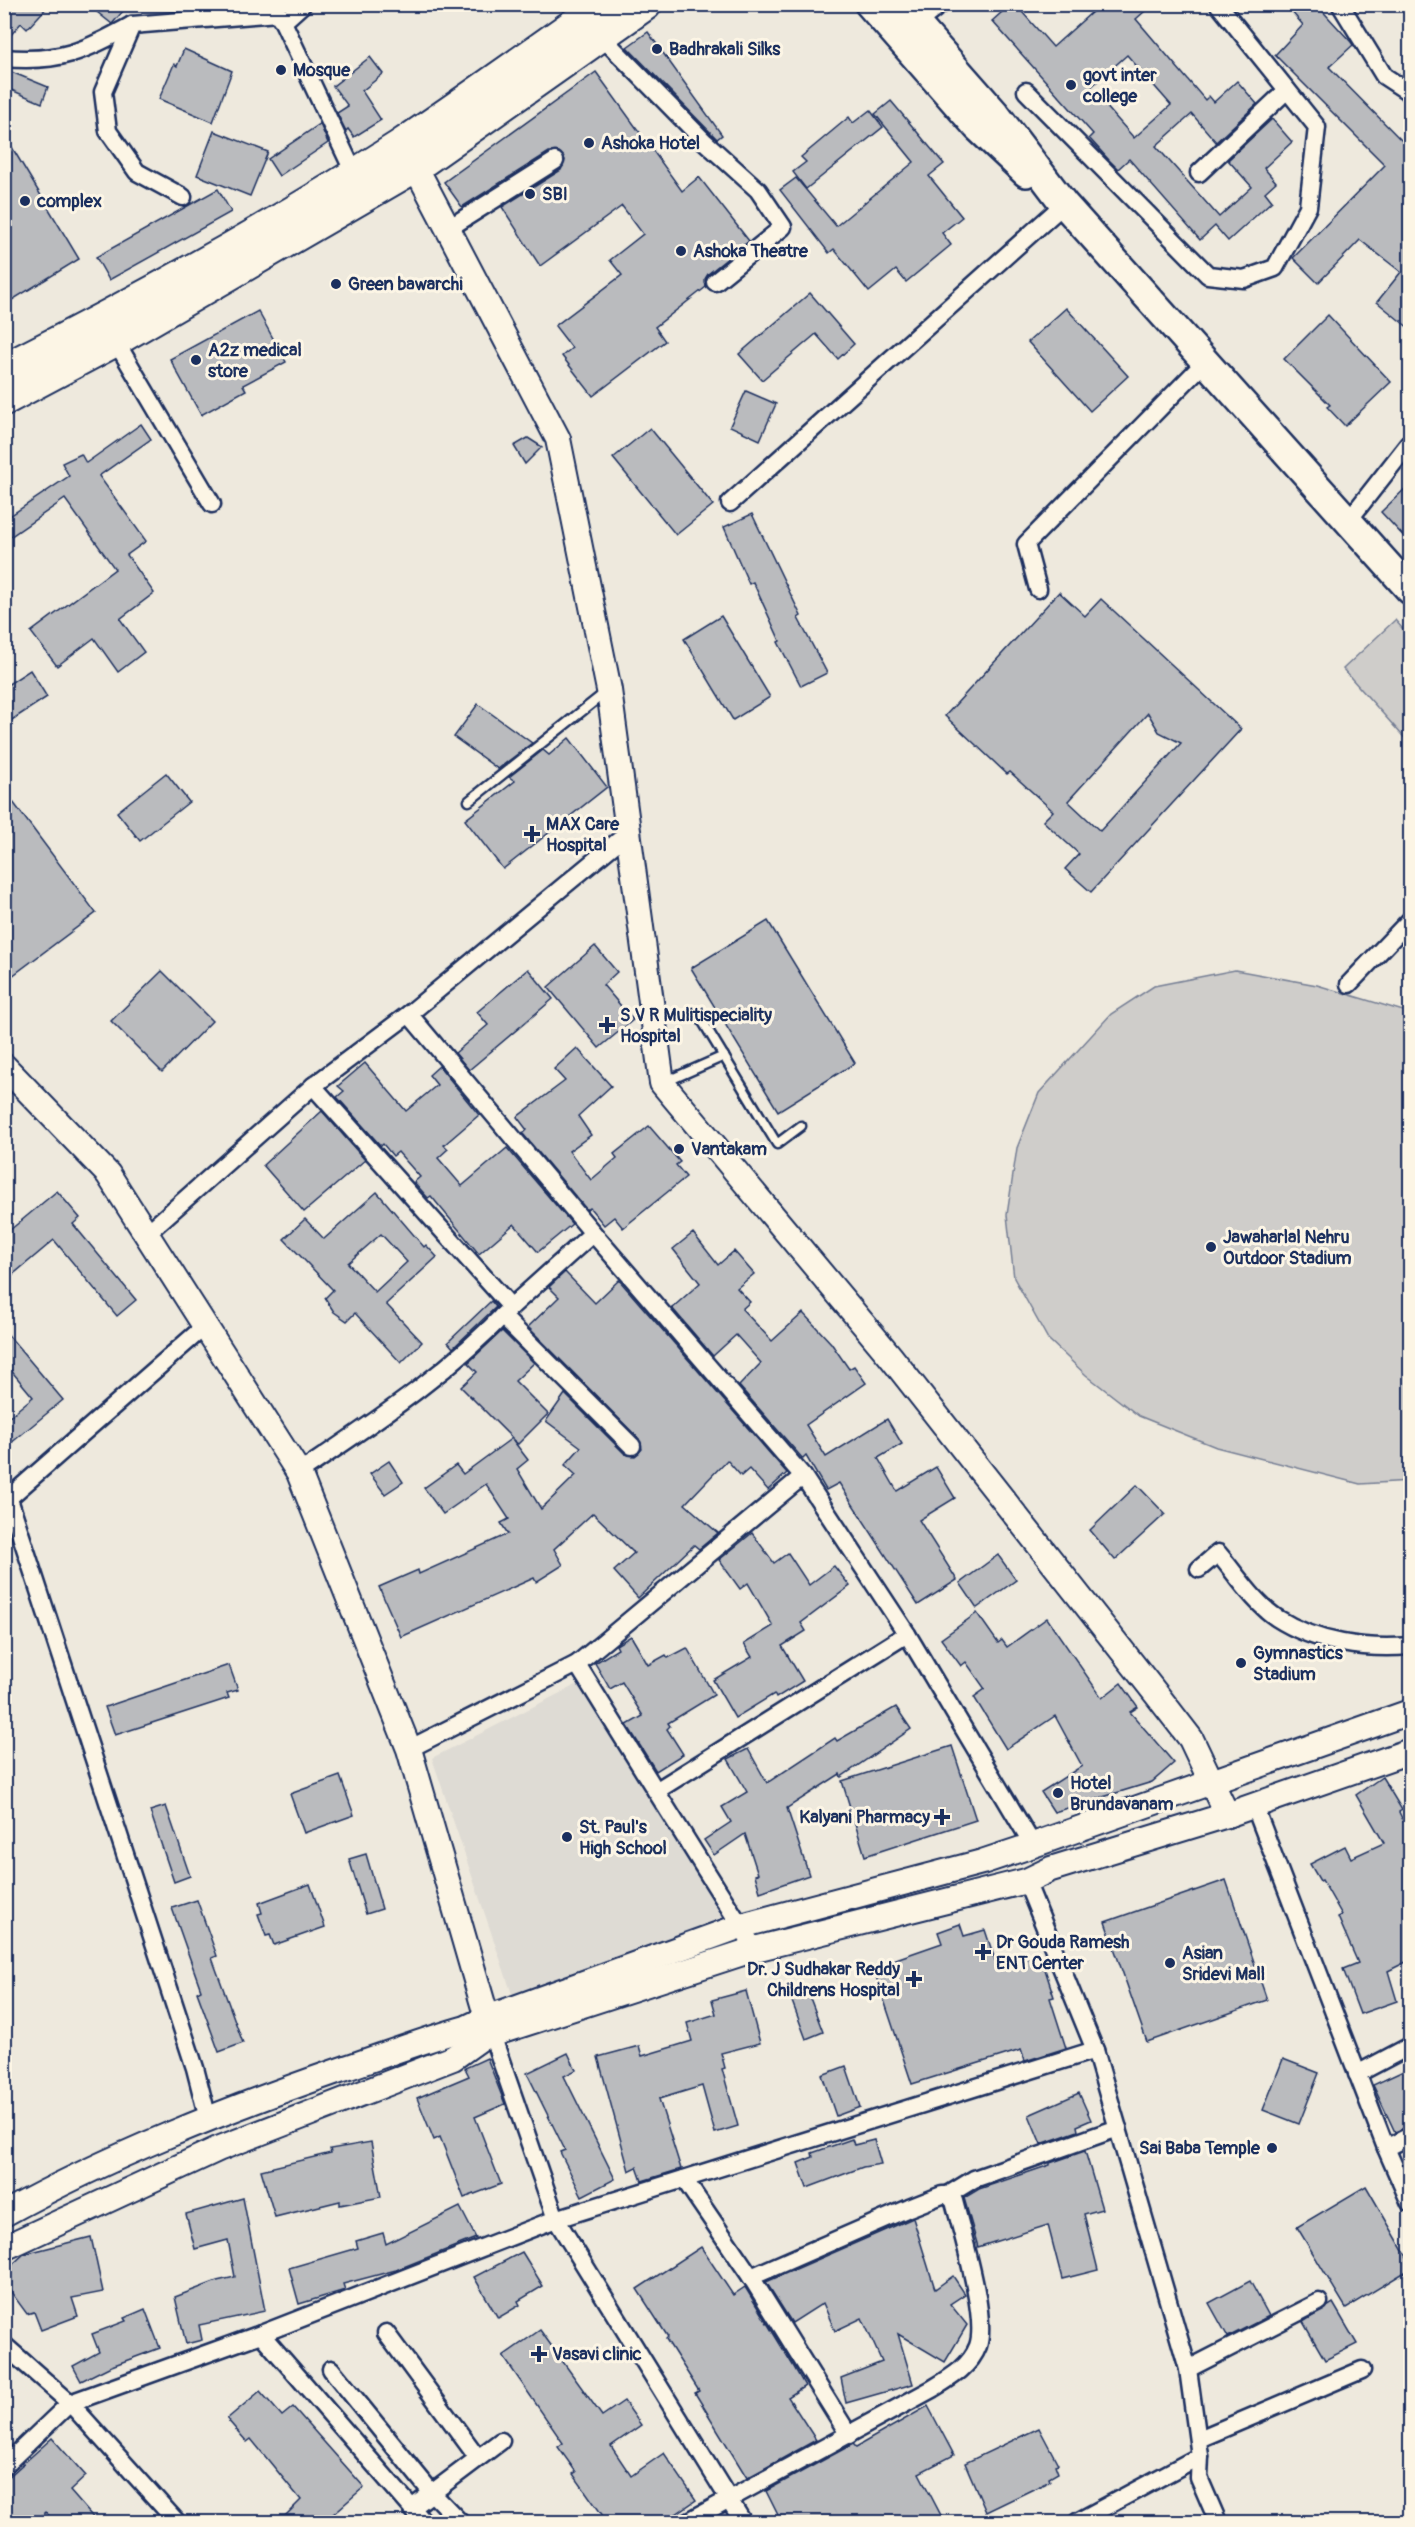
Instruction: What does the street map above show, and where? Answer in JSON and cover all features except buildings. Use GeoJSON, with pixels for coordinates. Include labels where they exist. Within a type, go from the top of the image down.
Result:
{"type":"FeatureCollection","features":[{"type":"Feature","properties":{"kind":"highway"},"geometry":{"type":"LineString","coordinates":[[4,370],[105,320],[300,209],[355,175],[604,4]]}},
{"type":"Feature","properties":{"kind":"highway"},"geometry":{"type":"LineString","coordinates":[[4,399],[115,340],[415,166],[645,4]]}},
{"type":"Feature","properties":{"kind":"main road"},"geometry":{"type":"LineString","coordinates":[[869,4],[976,127],[1064,204]]}},
{"type":"Feature","properties":{"kind":"main road"},"geometry":{"type":"LineString","coordinates":[[908,14],[995,113],[1064,204],[1410,590]]}},
{"type":"Feature","properties":{"kind":"street"},"geometry":{"type":"LineString","coordinates":[[4,58],[40,60],[81,52],[132,25],[278,13],[303,4]]}},
{"type":"Feature","properties":{"kind":"street"},"geometry":{"type":"LineString","coordinates":[[908,14],[941,4]]}},
{"type":"Feature","properties":{"kind":"street"},"geometry":{"type":"LineString","coordinates":[[1026,91],[1208,275],[1244,279],[1275,268],[1308,207],[1317,128],[1218,4]]}},
{"type":"Feature","properties":{"kind":"street"},"geometry":{"type":"LineString","coordinates":[[1340,4],[1384,76],[1410,93]]}},
{"type":"Feature","properties":{"kind":"street"},"geometry":{"type":"LineString","coordinates":[[278,13],[355,175]]}},
{"type":"Feature","properties":{"kind":"street"},"geometry":{"type":"LineString","coordinates":[[132,25],[103,92],[108,131],[137,172],[183,197]]}},
{"type":"Feature","properties":{"kind":"street"},"geometry":{"type":"LineString","coordinates":[[601,36],[705,142],[758,190],[783,227],[715,282]]}},
{"type":"Feature","properties":{"kind":"street"},"geometry":{"type":"LineString","coordinates":[[1200,173],[1287,90]]}},
{"type":"Feature","properties":{"kind":"street"},"geometry":{"type":"LineString","coordinates":[[449,228],[555,161]]}},
{"type":"Feature","properties":{"kind":"street"},"geometry":{"type":"LineString","coordinates":[[415,166],[558,439],[609,690],[662,1083],[890,1356],[1191,1739],[1227,1815]]}},
{"type":"Feature","properties":{"kind":"street"},"geometry":{"type":"LineString","coordinates":[[730,503],[1064,204]]}},
{"type":"Feature","properties":{"kind":"street"},"geometry":{"type":"LineString","coordinates":[[115,340],[212,504]]}},
{"type":"Feature","properties":{"kind":"street"},"geometry":{"type":"LineString","coordinates":[[1038,589],[1026,544],[1205,362]]}},
{"type":"Feature","properties":{"kind":"street"},"geometry":{"type":"LineString","coordinates":[[1348,521],[1410,442]]}},
{"type":"Feature","properties":{"kind":"street"},"geometry":{"type":"LineString","coordinates":[[146,1234],[313,1086],[409,1014],[628,832]]}},
{"type":"Feature","properties":{"kind":"street"},"geometry":{"type":"LineString","coordinates":[[1349,984],[1410,920]]}},
{"type":"Feature","properties":{"kind":"street"},"geometry":{"type":"LineString","coordinates":[[409,1014],[593,1233],[803,1476],[907,1634],[1033,1845]]}},
{"type":"Feature","properties":{"kind":"street"},"geometry":{"type":"LineString","coordinates":[[4,1066],[108,1174],[299,1473],[409,1749],[489,2026],[556,2219],[742,2523]]}},
{"type":"Feature","properties":{"kind":"street"},"geometry":{"type":"LineString","coordinates":[[313,1086],[507,1312],[632,1446]]}},
{"type":"Feature","properties":{"kind":"street"},"geometry":{"type":"LineString","coordinates":[[299,1473],[415,1395],[477,1344],[507,1312],[593,1233]]}},
{"type":"Feature","properties":{"kind":"street"},"geometry":{"type":"LineString","coordinates":[[205,1326],[7,1501],[192,2056],[208,2119]]}},
{"type":"Feature","properties":{"kind":"street"},"geometry":{"type":"LineString","coordinates":[[409,1749],[577,1664],[803,1476]]}},
{"type":"Feature","properties":{"kind":"street"},"geometry":{"type":"LineString","coordinates":[[1199,1569],[1218,1553],[1276,1617],[1315,1636],[1353,1646],[1410,1646]]}},
{"type":"Feature","properties":{"kind":"street"},"geometry":{"type":"LineString","coordinates":[[656,1791],[907,1634]]}},
{"type":"Feature","properties":{"kind":"street"},"geometry":{"type":"LineString","coordinates":[[577,1664],[755,1949]]}},
{"type":"Feature","properties":{"kind":"street"},"geometry":{"type":"LineString","coordinates":[[4,2248],[218,2149],[453,2058],[481,2038],[489,2026],[741,1926],[982,1862],[1410,1712]]}},
{"type":"Feature","properties":{"kind":"street"},"geometry":{"type":"LineString","coordinates":[[4,2214],[65,2181],[208,2119],[304,2083],[466,2028],[489,2026],[755,1949],[1026,1881],[1051,1869],[1227,1815],[1410,1751]]}},
{"type":"Feature","properties":{"kind":"street"},"geometry":{"type":"LineString","coordinates":[[1254,1805],[1356,2074],[1410,2203]]}},
{"type":"Feature","properties":{"kind":"street"},"geometry":{"type":"LineString","coordinates":[[1026,1881],[1095,2050],[1188,2369],[1200,2456],[1199,2478],[1218,2523]]}},
{"type":"Feature","properties":{"kind":"street"},"geometry":{"type":"LineString","coordinates":[[1356,2074],[1410,2046]]}},
{"type":"Feature","properties":{"kind":"street"},"geometry":{"type":"LineString","coordinates":[[4,2466],[70,2403],[261,2334],[556,2219],[1095,2050]]}},
{"type":"Feature","properties":{"kind":"street"},"geometry":{"type":"LineString","coordinates":[[751,2277],[909,2208],[942,2195],[948,2195],[974,2179],[1118,2128]]}},
{"type":"Feature","properties":{"kind":"street"},"geometry":{"type":"LineString","coordinates":[[1386,2148],[1410,2136]]}},
{"type":"Feature","properties":{"kind":"street"},"geometry":{"type":"LineString","coordinates":[[684,2179],[751,2277],[849,2435]]}},
{"type":"Feature","properties":{"kind":"street"},"geometry":{"type":"LineString","coordinates":[[687,2523],[727,2499],[849,2435],[962,2370],[978,2347],[982,2328],[954,2201],[948,2195]]}},
{"type":"Feature","properties":{"kind":"street"},"geometry":{"type":"LineString","coordinates":[[1188,2369],[1319,2302]]}},
{"type":"Feature","properties":{"kind":"street"},"geometry":{"type":"LineString","coordinates":[[386,2333],[478,2458]]}},
{"type":"Feature","properties":{"kind":"street"},"geometry":{"type":"LineString","coordinates":[[261,2334],[424,2523]]}},
{"type":"Feature","properties":{"kind":"street"},"geometry":{"type":"LineString","coordinates":[[4,2345],[70,2403],[177,2523]]}},
{"type":"Feature","properties":{"kind":"street"},"geometry":{"type":"LineString","coordinates":[[331,2369],[432,2493],[460,2523]]}},
{"type":"Feature","properties":{"kind":"street"},"geometry":{"type":"LineString","coordinates":[[1198,2439],[1362,2370]]}},
{"type":"Feature","properties":{"kind":"street"},"geometry":{"type":"LineString","coordinates":[[412,2508],[501,2441]]}},
{"type":"Feature","properties":{"kind":"street"},"geometry":{"type":"LineString","coordinates":[[1077,2523],[1200,2456]]}},
{"type":"Feature","properties":{"kind":"lane"},"geometry":{"type":"LineString","coordinates":[[469,801],[609,690]]}},
{"type":"Feature","properties":{"kind":"lane"},"geometry":{"type":"LineString","coordinates":[[700,1017],[777,1144],[801,1126]]}},
{"type":"Feature","properties":{"kind":"lane"},"geometry":{"type":"LineString","coordinates":[[662,1083],[724,1056]]}},
{"type":"Feature","properties":{"kind":"shaded area"},"geometry":{"type":"Polygon","coordinates":[[[1395,620],[1410,637],[1410,744],[1343,669],[1395,620]]]}},
{"type":"Feature","properties":{"kind":"shaded area","name":"Jawaharlal Nehru Outdoor Stadium"},"geometry":{"type":"Polygon","coordinates":[[[1235,970],[1317,985],[1410,1013],[1410,1481],[1360,1484],[1216,1447],[1139,1416],[1086,1375],[1048,1339],[1014,1278],[1007,1215],[1017,1148],[1039,1093],[1111,1014],[1154,986],[1235,970]]]}},
{"type":"Feature","properties":{"kind":"shaded area","name":"St. Paul's High School"},"geometry":{"type":"Polygon","coordinates":[[[580,1683],[722,1917],[514,2000],[432,1758],[580,1683]]]}},
{"type":"Feature","properties":{"kind":"place","name":"Badhrakali Silks"},"geometry":{"type":"Point","coordinates":[657,49]}},
{"type":"Feature","properties":{"kind":"place","name":"Mosque"},"geometry":{"type":"Point","coordinates":[281,70]}},
{"type":"Feature","properties":{"kind":"place","name":"govt inter college"},"geometry":{"type":"Point","coordinates":[1071,85]}},
{"type":"Feature","properties":{"kind":"place","name":"Ashoka Hotel"},"geometry":{"type":"Point","coordinates":[589,143]}},
{"type":"Feature","properties":{"kind":"place","name":"SBI"},"geometry":{"type":"Point","coordinates":[530,194]}},
{"type":"Feature","properties":{"kind":"place","name":"complex"},"geometry":{"type":"Point","coordinates":[25,201]}},
{"type":"Feature","properties":{"kind":"place","name":"Ashoka Theatre"},"geometry":{"type":"Point","coordinates":[681,251]}},
{"type":"Feature","properties":{"kind":"place","name":"Green bawarchi"},"geometry":{"type":"Point","coordinates":[336,284]}},
{"type":"Feature","properties":{"kind":"place","name":"A2z medical store"},"geometry":{"type":"Point","coordinates":[196,360]}},
{"type":"Feature","properties":{"kind":"place","name":"MAX Care Hospital"},"geometry":{"type":"Point","coordinates":[532,834]}},
{"type":"Feature","properties":{"kind":"place","name":"S V R Mulitispeciality Hospital"},"geometry":{"type":"Point","coordinates":[607,1025]}},
{"type":"Feature","properties":{"kind":"place","name":"Vantakam"},"geometry":{"type":"Point","coordinates":[679,1149]}},
{"type":"Feature","properties":{"kind":"place","name":"Jawaharlal Nehru Outdoor Stadium"},"geometry":{"type":"Point","coordinates":[1211,1247]}},
{"type":"Feature","properties":{"kind":"place","name":"Gymnastics Stadium"},"geometry":{"type":"Point","coordinates":[1241,1663]}},
{"type":"Feature","properties":{"kind":"place","name":"Hotel Brundavanam"},"geometry":{"type":"Point","coordinates":[1058,1793]}},
{"type":"Feature","properties":{"kind":"place","name":"Kalyani Pharmacy"},"geometry":{"type":"Point","coordinates":[942,1817]}},
{"type":"Feature","properties":{"kind":"place","name":"St. Paul's High School"},"geometry":{"type":"Point","coordinates":[567,1837]}},
{"type":"Feature","properties":{"kind":"place","name":"Dr Gouda Ramesh ENT Center"},"geometry":{"type":"Point","coordinates":[983,1952]}},
{"type":"Feature","properties":{"kind":"place","name":"Asian Sridevi Mall"},"geometry":{"type":"Point","coordinates":[1170,1963]}},
{"type":"Feature","properties":{"kind":"place","name":"Dr. J Sudhakar Reddy Childrens Hospital"},"geometry":{"type":"Point","coordinates":[914,1979]}},
{"type":"Feature","properties":{"kind":"place","name":"Sai Baba Temple"},"geometry":{"type":"Point","coordinates":[1272,2148]}},
{"type":"Feature","properties":{"kind":"place","name":"Vasavi clinic"},"geometry":{"type":"Point","coordinates":[539,2354]}}]}
